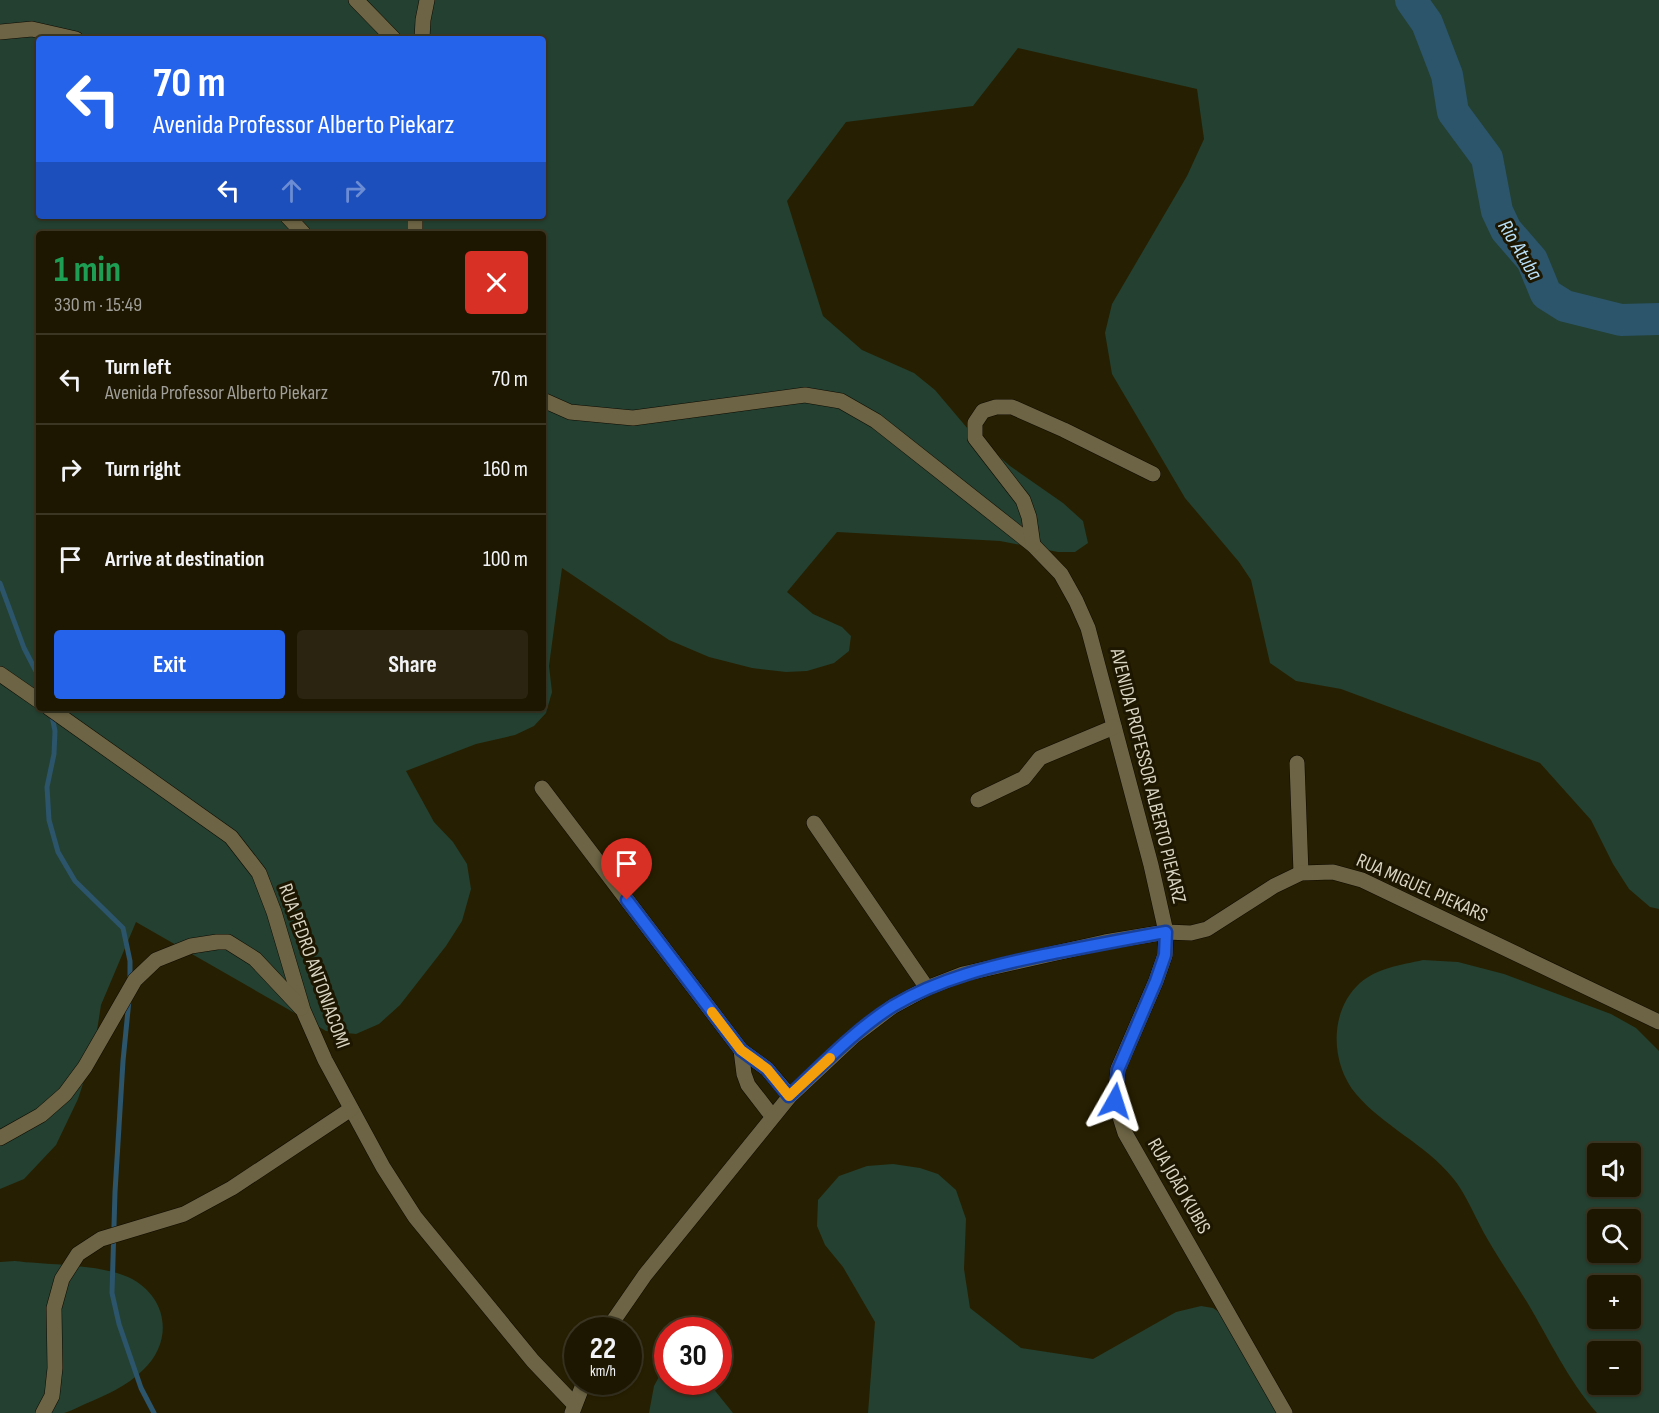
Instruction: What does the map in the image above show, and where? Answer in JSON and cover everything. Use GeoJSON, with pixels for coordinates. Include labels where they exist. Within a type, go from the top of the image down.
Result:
{"type":"FeatureCollection","features":[{"type":"Feature","properties":{"kind":"street"},"geometry":{"type":"LineString","coordinates":[[356,0],[391,36]]}},
{"type":"Feature","properties":{"kind":"street"},"geometry":{"type":"LineString","coordinates":[[422,36],[427,0]]}},
{"type":"Feature","properties":{"kind":"street"},"geometry":{"type":"LineString","coordinates":[[0,32],[32,29],[63,36]]}},
{"type":"Feature","properties":{"kind":"street"},"geometry":{"type":"LineString","coordinates":[[290,219],[301,231]]}},
{"type":"Feature","properties":{"kind":"street","name":"AVENIDA PROFESSOR ALBERTO PIEKARZ"},"geometry":{"type":"LineString","coordinates":[[546,401],[570,412],[633,418],[805,395],[841,401],[876,421],[1033,545],[1061,574],[1088,628],[1151,865],[1166,932],[1105,942],[963,974],[927,988],[892,1007],[854,1036],[789,1096],[645,1275],[616,1317]]}},
{"type":"Feature","properties":{"kind":"street"},"geometry":{"type":"LineString","coordinates":[[1033,545],[1029,517],[1023,500],[975,438],[975,423],[983,411],[996,407],[1012,407],[1153,474]]}},
{"type":"Feature","properties":{"kind":"street"},"geometry":{"type":"LineString","coordinates":[[0,674],[36,699]]}},
{"type":"Feature","properties":{"kind":"street","name":"RUA PEDRO ANTONIACOMI"},"geometry":{"type":"LineString","coordinates":[[53,711],[231,837],[259,873],[274,912],[303,1010],[325,1060],[383,1167],[416,1217],[573,1408]]}},
{"type":"Feature","properties":{"kind":"street"},"geometry":{"type":"LineString","coordinates":[[978,800],[1024,778],[1040,759],[1114,727]]}},
{"type":"Feature","properties":{"kind":"street"},"geometry":{"type":"LineString","coordinates":[[1297,763],[1301,873]]}},
{"type":"Feature","properties":{"kind":"street"},"geometry":{"type":"LineString","coordinates":[[542,788],[741,1050],[767,1069],[789,1096]]}},
{"type":"Feature","properties":{"kind":"street"},"geometry":{"type":"LineString","coordinates":[[814,823],[927,988]]}},
{"type":"Feature","properties":{"kind":"street","name":"RUA MIGUEL PIEKARS"},"geometry":{"type":"LineString","coordinates":[[1166,932],[1191,933],[1207,929],[1274,886],[1301,873],[1333,872],[1362,880],[1659,1022]]}},
{"type":"Feature","properties":{"kind":"street","name":"RUA JOÃO KUBIS"},"geometry":{"type":"LineString","coordinates":[[1166,932],[1165,955],[1156,981],[1118,1070],[1115,1101],[1125,1133],[1285,1413]]}},
{"type":"Feature","properties":{"kind":"street"},"geometry":{"type":"LineString","coordinates":[[0,1138],[41,1115],[65,1094],[85,1068],[135,980],[156,960],[191,946],[228,942],[255,959],[303,1010]]}},
{"type":"Feature","properties":{"kind":"street"},"geometry":{"type":"LineString","coordinates":[[741,1050],[744,1074],[748,1084],[772,1116]]}},
{"type":"Feature","properties":{"kind":"street"},"geometry":{"type":"LineString","coordinates":[[43,1413],[52,1396],[55,1368],[54,1308],[62,1280],[78,1254],[101,1239],[184,1214],[232,1188],[351,1109]]}},
{"type":"Feature","properties":{"kind":"green space"},"geometry":{"type":"Polygon","coordinates":[[[0,0],[1659,0],[1659,909],[1650,907],[1629,889],[1613,864],[1591,820],[1540,763],[1341,689],[1296,681],[1270,663],[1251,580],[1239,562],[1185,498],[1112,374],[1105,333],[1112,304],[1187,176],[1204,139],[1197,89],[1018,48],[973,106],[846,122],[787,201],[823,316],[862,350],[914,373],[935,390],[968,429],[1010,466],[1063,503],[1083,521],[1088,543],[1075,552],[1058,552],[1000,541],[837,532],[787,592],[813,614],[842,627],[851,636],[849,651],[834,663],[807,671],[786,672],[752,668],[709,657],[669,640],[562,568],[549,666],[552,692],[546,713],[534,726],[515,735],[476,744],[406,771],[434,822],[453,842],[467,864],[471,889],[462,921],[446,946],[400,1005],[379,1024],[356,1034],[326,1031],[136,922],[101,1005],[94,1050],[78,1099],[56,1145],[24,1179],[0,1189],[0,0]]]}},
{"type":"Feature","properties":{"kind":"green space"},"geometry":{"type":"Polygon","coordinates":[[[1423,960],[1458,962],[1504,974],[1611,1014],[1636,1028],[1659,1051],[1659,1413],[1597,1413],[1568,1373],[1457,1184],[1441,1165],[1367,1105],[1347,1081],[1341,1068],[1337,1037],[1338,1022],[1343,1008],[1360,983],[1390,968],[1423,960]]]}},
{"type":"Feature","properties":{"kind":"green space"},"geometry":{"type":"Polygon","coordinates":[[[893,1164],[920,1168],[938,1174],[956,1190],[966,1219],[964,1269],[970,1308],[1021,1348],[1093,1359],[1176,1312],[1201,1306],[1213,1308],[1234,1322],[1278,1413],[868,1413],[875,1322],[843,1267],[825,1245],[817,1226],[818,1200],[839,1176],[867,1166],[893,1164]]]}},
{"type":"Feature","properties":{"kind":"green space"},"geometry":{"type":"Polygon","coordinates":[[[15,1261],[103,1270],[128,1277],[141,1285],[158,1306],[162,1319],[163,1332],[160,1345],[153,1358],[143,1370],[123,1386],[67,1412],[0,1413],[0,1262],[15,1261]]]}},
{"type":"Feature","properties":{"kind":"green space"},"geometry":{"type":"Polygon","coordinates":[[[654,1386],[654,1395],[718,1395],[733,1413],[649,1413],[654,1386]]]}},
{"type":"Feature","properties":{"kind":"waterway","name":"Rio Atuba"},"geometry":{"type":"LineString","coordinates":[[1411,0],[1427,23],[1447,75],[1453,112],[1487,158],[1497,211],[1506,230],[1532,260],[1546,294],[1565,306],[1621,320],[1659,319]]}},
{"type":"Feature","properties":{"kind":"waterway"},"geometry":{"type":"LineString","coordinates":[[0,583],[24,648],[36,671]]}},
{"type":"Feature","properties":{"kind":"waterway"},"geometry":{"type":"LineString","coordinates":[[52,716],[55,731],[54,754],[47,787],[49,820],[58,852],[75,881],[123,928],[130,961],[130,981]]}},
{"type":"Feature","properties":{"kind":"waterway"},"geometry":{"type":"LineString","coordinates":[[129,1000],[115,1192],[112,1293],[119,1324],[141,1388],[154,1413]]}},
{"type":"Feature","properties":{"kind":"slow traffic"},"geometry":{"type":"LineString","coordinates":[[712,1012],[741,1050],[767,1069],[789,1096],[830,1058]]}},
{"type":"Feature","properties":{"kind":"route"},"geometry":{"type":"LineString","coordinates":[[627,900],[741,1050],[767,1069],[789,1096],[854,1036],[892,1007],[927,988],[963,974],[1029,958],[1166,932],[1165,955],[1156,981],[1118,1070],[1115,1101]]}}]}
